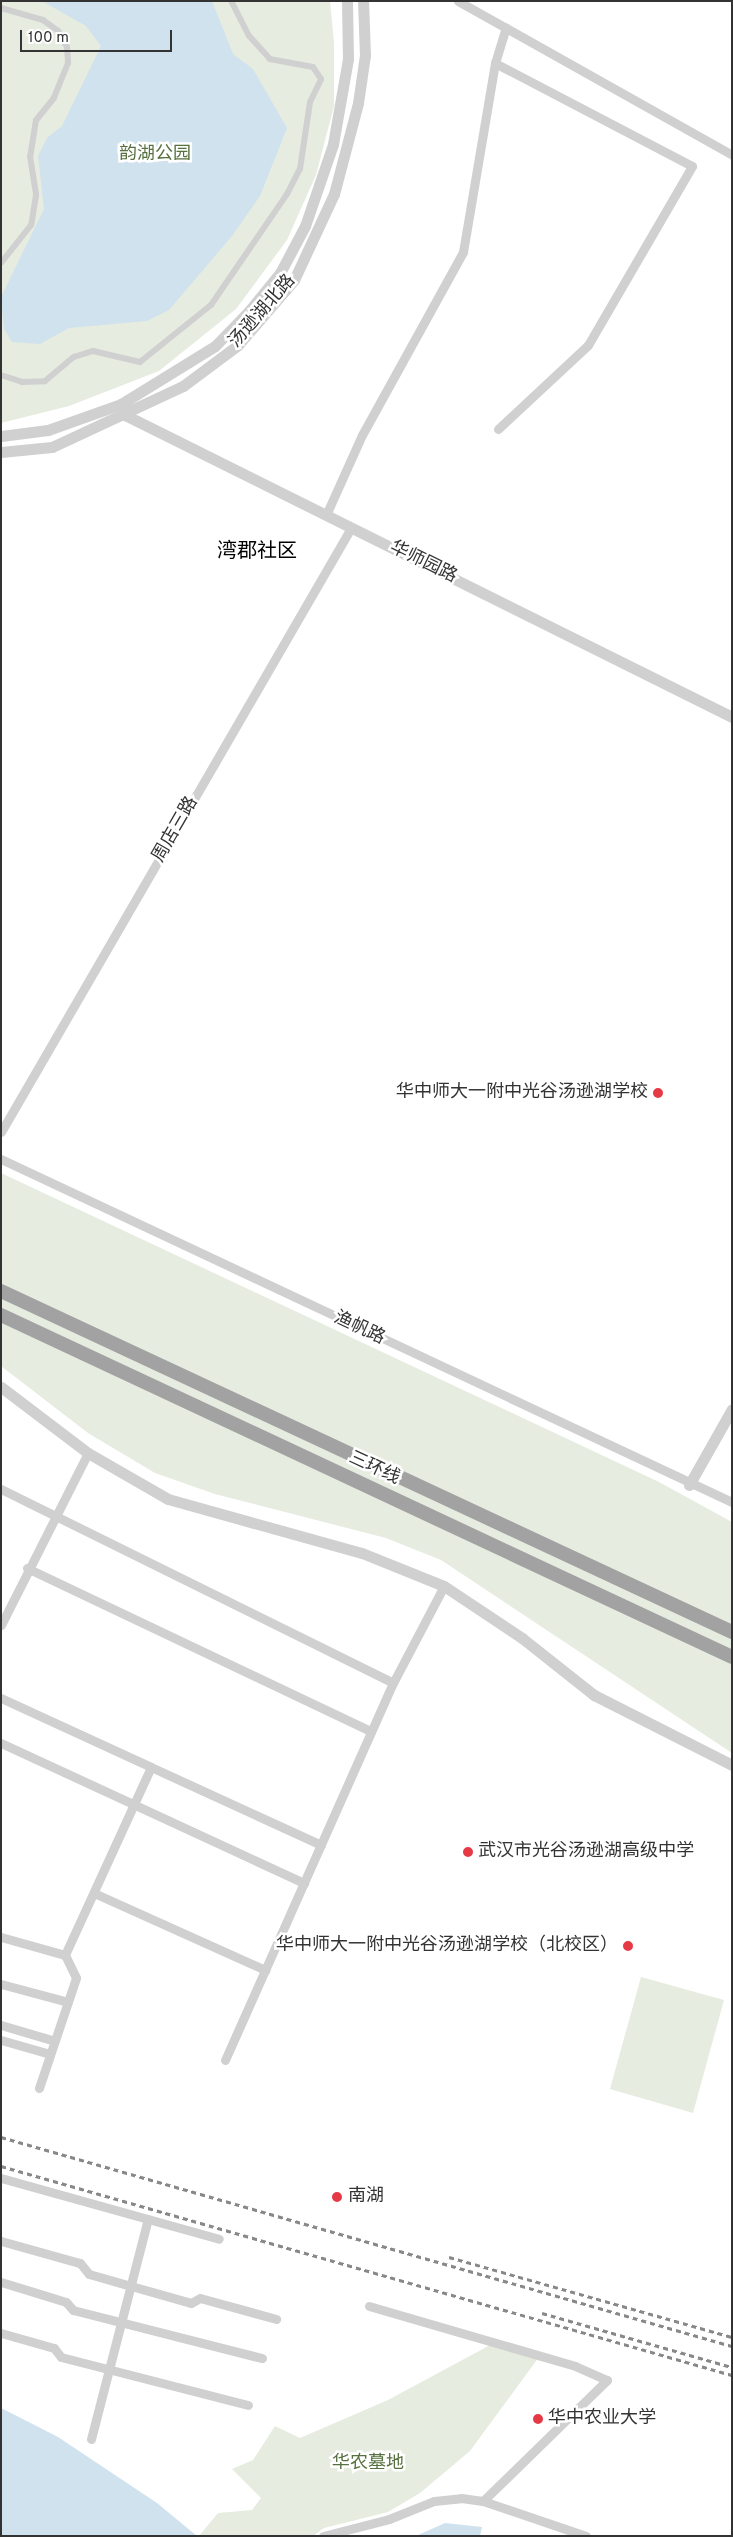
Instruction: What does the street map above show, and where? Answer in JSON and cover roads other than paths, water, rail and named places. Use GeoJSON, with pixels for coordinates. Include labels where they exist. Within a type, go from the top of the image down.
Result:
{"type":"FeatureCollection","features":[{"type":"Feature","properties":{"kind":"highway","name":"三环线"},"geometry":{"type":"LineString","coordinates":[[1,1291],[732,1632]]}},
{"type":"Feature","properties":{"kind":"highway","name":"三环线"},"geometry":{"type":"LineString","coordinates":[[1,1315],[732,1657]]}},
{"type":"Feature","properties":{"kind":"street"},"geometry":{"type":"LineString","coordinates":[[1,375],[22,382],[45,381],[74,357],[93,350],[140,362],[211,305],[287,194],[300,169],[310,102],[321,79],[313,67],[270,59],[249,36],[231,1]]}},
{"type":"Feature","properties":{"kind":"street","name":"汤逊湖北路"},"geometry":{"type":"LineString","coordinates":[[1,436],[48,430],[121,404],[215,346],[280,273],[305,226],[334,144],[348,59],[347,1]]}},
{"type":"Feature","properties":{"kind":"street","name":"汤逊湖北路"},"geometry":{"type":"LineString","coordinates":[[1,452],[52,446],[125,415],[184,386],[238,345],[294,280],[334,194],[358,103],[365,55],[363,1]]}},
{"type":"Feature","properties":{"kind":"street"},"geometry":{"type":"LineString","coordinates":[[458,1],[732,155]]}},
{"type":"Feature","properties":{"kind":"street"},"geometry":{"type":"LineString","coordinates":[[1,8],[43,20],[58,31],[67,47],[68,63],[54,98],[36,120],[30,156],[36,195],[31,225],[1,264]]}},
{"type":"Feature","properties":{"kind":"street"},"geometry":{"type":"LineString","coordinates":[[326,515],[362,435],[463,252],[495,63],[506,28]]}},
{"type":"Feature","properties":{"kind":"street"},"geometry":{"type":"LineString","coordinates":[[495,63],[692,166],[588,345],[498,429]]}},
{"type":"Feature","properties":{"kind":"street"},"geometry":{"type":"LineString","coordinates":[[121,404],[125,415]]}},
{"type":"Feature","properties":{"kind":"street","name":"华师园路"},"geometry":{"type":"LineString","coordinates":[[125,415],[732,716]]}},
{"type":"Feature","properties":{"kind":"street","name":"周店三路"},"geometry":{"type":"LineString","coordinates":[[1,1132],[351,528]]}},
{"type":"Feature","properties":{"kind":"street","name":"渔帆路"},"geometry":{"type":"LineString","coordinates":[[1,1159],[689,1485],[717,1498],[732,1502]]}},
{"type":"Feature","properties":{"kind":"street"},"geometry":{"type":"LineString","coordinates":[[1,1387],[88,1453],[183,1505],[362,1553],[444,1586],[522,1638],[594,1695],[732,1765]]}},
{"type":"Feature","properties":{"kind":"street"},"geometry":{"type":"LineString","coordinates":[[689,1485],[732,1409]]}},
{"type":"Feature","properties":{"kind":"street"},"geometry":{"type":"LineString","coordinates":[[1,1625],[27,1568],[88,1453]]}},
{"type":"Feature","properties":{"kind":"street"},"geometry":{"type":"LineString","coordinates":[[1,1489],[55,1514],[393,1683]]}},
{"type":"Feature","properties":{"kind":"street"},"geometry":{"type":"LineString","coordinates":[[27,1568],[372,1731]]}},
{"type":"Feature","properties":{"kind":"street"},"geometry":{"type":"LineString","coordinates":[[225,2060],[393,1683],[444,1586]]}},
{"type":"Feature","properties":{"kind":"street"},"geometry":{"type":"LineString","coordinates":[[1,1698],[321,1845]]}},
{"type":"Feature","properties":{"kind":"street"},"geometry":{"type":"LineString","coordinates":[[1,1743],[304,1884]]}},
{"type":"Feature","properties":{"kind":"street"},"geometry":{"type":"LineString","coordinates":[[65,1955],[151,1767]]}},
{"type":"Feature","properties":{"kind":"street"},"geometry":{"type":"LineString","coordinates":[[94,1893],[265,1970]]}},
{"type":"Feature","properties":{"kind":"street"},"geometry":{"type":"LineString","coordinates":[[1,1937],[65,1955],[76,1978],[39,2088]]}},
{"type":"Feature","properties":{"kind":"street"},"geometry":{"type":"LineString","coordinates":[[1,1984],[68,2002]]}},
{"type":"Feature","properties":{"kind":"street"},"geometry":{"type":"LineString","coordinates":[[1,2026],[55,2041]]}},
{"type":"Feature","properties":{"kind":"street"},"geometry":{"type":"LineString","coordinates":[[1,2040],[50,2054]]}},
{"type":"Feature","properties":{"kind":"street"},"geometry":{"type":"LineString","coordinates":[[1,2178],[219,2239]]}},
{"type":"Feature","properties":{"kind":"street"},"geometry":{"type":"LineString","coordinates":[[91,2439],[148,2219]]}},
{"type":"Feature","properties":{"kind":"street"},"geometry":{"type":"LineString","coordinates":[[1,2241],[80,2263],[89,2274],[131,2286],[191,2303],[200,2298],[276,2319]]}},
{"type":"Feature","properties":{"kind":"street"},"geometry":{"type":"LineString","coordinates":[[1,2282],[121,2324],[262,2358]]}},
{"type":"Feature","properties":{"kind":"street"},"geometry":{"type":"LineString","coordinates":[[369,2306],[575,2366],[607,2380],[483,2501]]}},
{"type":"Feature","properties":{"kind":"street"},"geometry":{"type":"LineString","coordinates":[[1,2334],[54,2348],[61,2357],[109,2371],[248,2405]]}},
{"type":"Feature","properties":{"kind":"street"},"geometry":{"type":"LineString","coordinates":[[323,2536],[389,2519],[434,2501],[483,2501],[586,2536]]}},
{"type":"Feature","properties":{"kind":"water"},"geometry":{"type":"Polygon","coordinates":[[[42,1],[212,1],[233,54],[253,69],[287,128],[260,196],[232,236],[169,310],[147,321],[69,328],[40,344],[12,342],[4,329],[1,297],[44,209],[38,156],[47,138],[62,126],[101,46],[86,26],[42,1]]]}},
{"type":"Feature","properties":{"kind":"water"},"geometry":{"type":"Polygon","coordinates":[[[1,2408],[58,2437],[157,2503],[197,2536],[1,2536],[1,2408]]]}},
{"type":"Feature","properties":{"kind":"water"},"geometry":{"type":"Polygon","coordinates":[[[445,2523],[482,2527],[480,2536],[416,2536],[445,2523]]]}},
{"type":"Feature","properties":{"kind":"railway"},"geometry":{"type":"LineString","coordinates":[[1,2137],[732,2346]]}},
{"type":"Feature","properties":{"kind":"railway"},"geometry":{"type":"LineString","coordinates":[[1,2166],[732,2375]]}},
{"type":"Feature","properties":{"kind":"railway"},"geometry":{"type":"LineString","coordinates":[[449,2257],[732,2337]]}},
{"type":"Feature","properties":{"kind":"railway"},"geometry":{"type":"LineString","coordinates":[[542,2313],[732,2367]]}},
{"type":"Feature","properties":{"kind":"place","name":"华中师大一附中光谷汤逊湖学校"},"geometry":{"type":"Point","coordinates":[658,1093]}},
{"type":"Feature","properties":{"kind":"place","name":"武汉市光谷汤逊湖高级中学"},"geometry":{"type":"Point","coordinates":[468,1852]}},
{"type":"Feature","properties":{"kind":"place","name":"华中师大一附中光谷汤逊湖学校（北校区）"},"geometry":{"type":"Point","coordinates":[628,1946]}},
{"type":"Feature","properties":{"kind":"place","name":"南湖"},"geometry":{"type":"Point","coordinates":[337,2197]}},
{"type":"Feature","properties":{"kind":"place","name":"华中农业大学"},"geometry":{"type":"Point","coordinates":[538,2419]}},
{"type":"Feature","properties":{"kind":"district","name":"湾郡社区"},"geometry":{"type":"Point","coordinates":[257,552]}},
{"type":"Feature","properties":{"kind":"park label","name":"韵湖公园"},"geometry":{"type":"Point","coordinates":[155,155]}},
{"type":"Feature","properties":{"kind":"park label","name":"华农墓地"},"geometry":{"type":"Point","coordinates":[368,2464]}}]}
